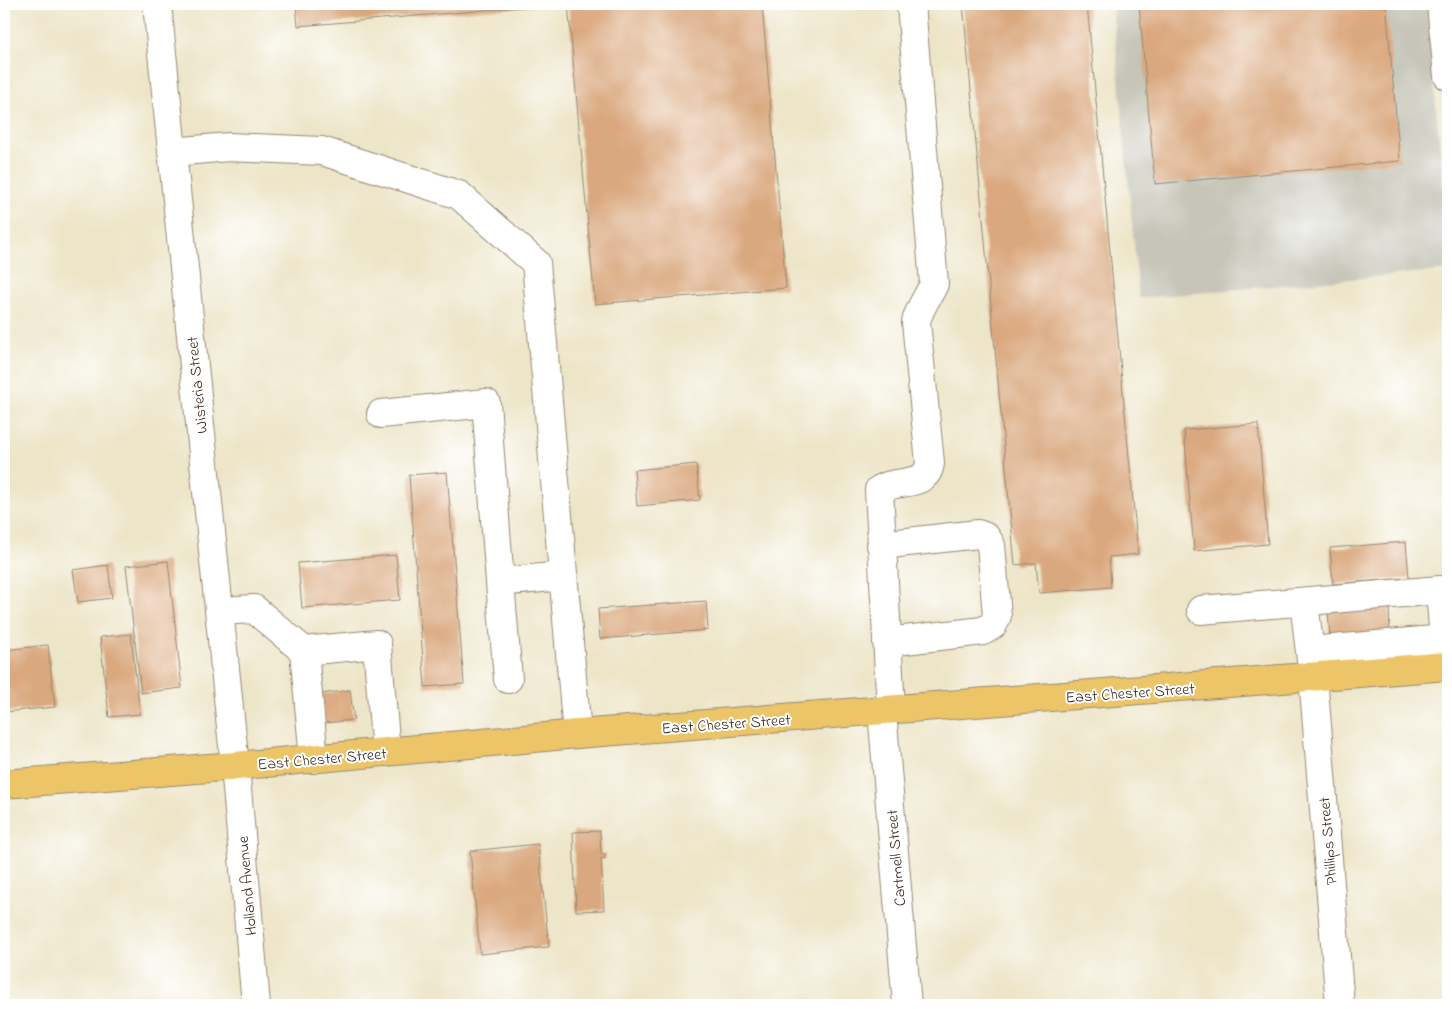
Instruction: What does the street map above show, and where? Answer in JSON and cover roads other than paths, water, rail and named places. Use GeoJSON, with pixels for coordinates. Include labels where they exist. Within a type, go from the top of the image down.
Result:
{"type":"FeatureCollection","features":[{"type":"Feature","properties":{"kind":"main road","name":"East Chester Street"},"geometry":{"type":"LineString","coordinates":[[4,784],[235,766],[576,734],[887,711],[1312,664],[1447,666]]}},
{"type":"Feature","properties":{"kind":"street","name":"Wisteria Street"},"geometry":{"type":"LineString","coordinates":[[157,4],[235,766]]}},
{"type":"Feature","properties":{"kind":"street","name":"Cartmell Street"},"geometry":{"type":"LineString","coordinates":[[907,1005],[887,711],[887,642],[879,490],[886,485],[923,479],[929,472],[930,463],[916,322],[918,312],[927,301],[934,284],[911,4]]}},
{"type":"Feature","properties":{"kind":"street"},"geometry":{"type":"LineString","coordinates":[[1442,4],[1448,76]]}},
{"type":"Feature","properties":{"kind":"street"},"geometry":{"type":"LineString","coordinates":[[172,152],[229,148],[322,150],[459,195],[536,262],[576,734]]}},
{"type":"Feature","properties":{"kind":"street"},"geometry":{"type":"LineString","coordinates":[[381,414],[486,403],[508,679]]}},
{"type":"Feature","properties":{"kind":"street"},"geometry":{"type":"LineString","coordinates":[[881,545],[978,534],[986,537],[991,545],[997,616],[994,624],[982,631],[887,642]]}},
{"type":"Feature","properties":{"kind":"street"},"geometry":{"type":"LineString","coordinates":[[500,582],[563,576]]}},
{"type":"Feature","properties":{"kind":"street"},"geometry":{"type":"LineString","coordinates":[[1201,610],[1440,590],[1447,666]]}},
{"type":"Feature","properties":{"kind":"street","name":"Phillips Street"},"geometry":{"type":"LineString","coordinates":[[1304,602],[1312,664],[1340,1005]]}},
{"type":"Feature","properties":{"kind":"street"},"geometry":{"type":"LineString","coordinates":[[219,611],[254,609],[304,651],[314,758]]}},
{"type":"Feature","properties":{"kind":"street"},"geometry":{"type":"LineString","coordinates":[[1312,664],[1444,639]]}},
{"type":"Feature","properties":{"kind":"street"},"geometry":{"type":"LineString","coordinates":[[304,651],[377,644],[386,752]]}},
{"type":"Feature","properties":{"kind":"street","name":"Holland Avenue"},"geometry":{"type":"LineString","coordinates":[[235,766],[256,1005]]}}]}
